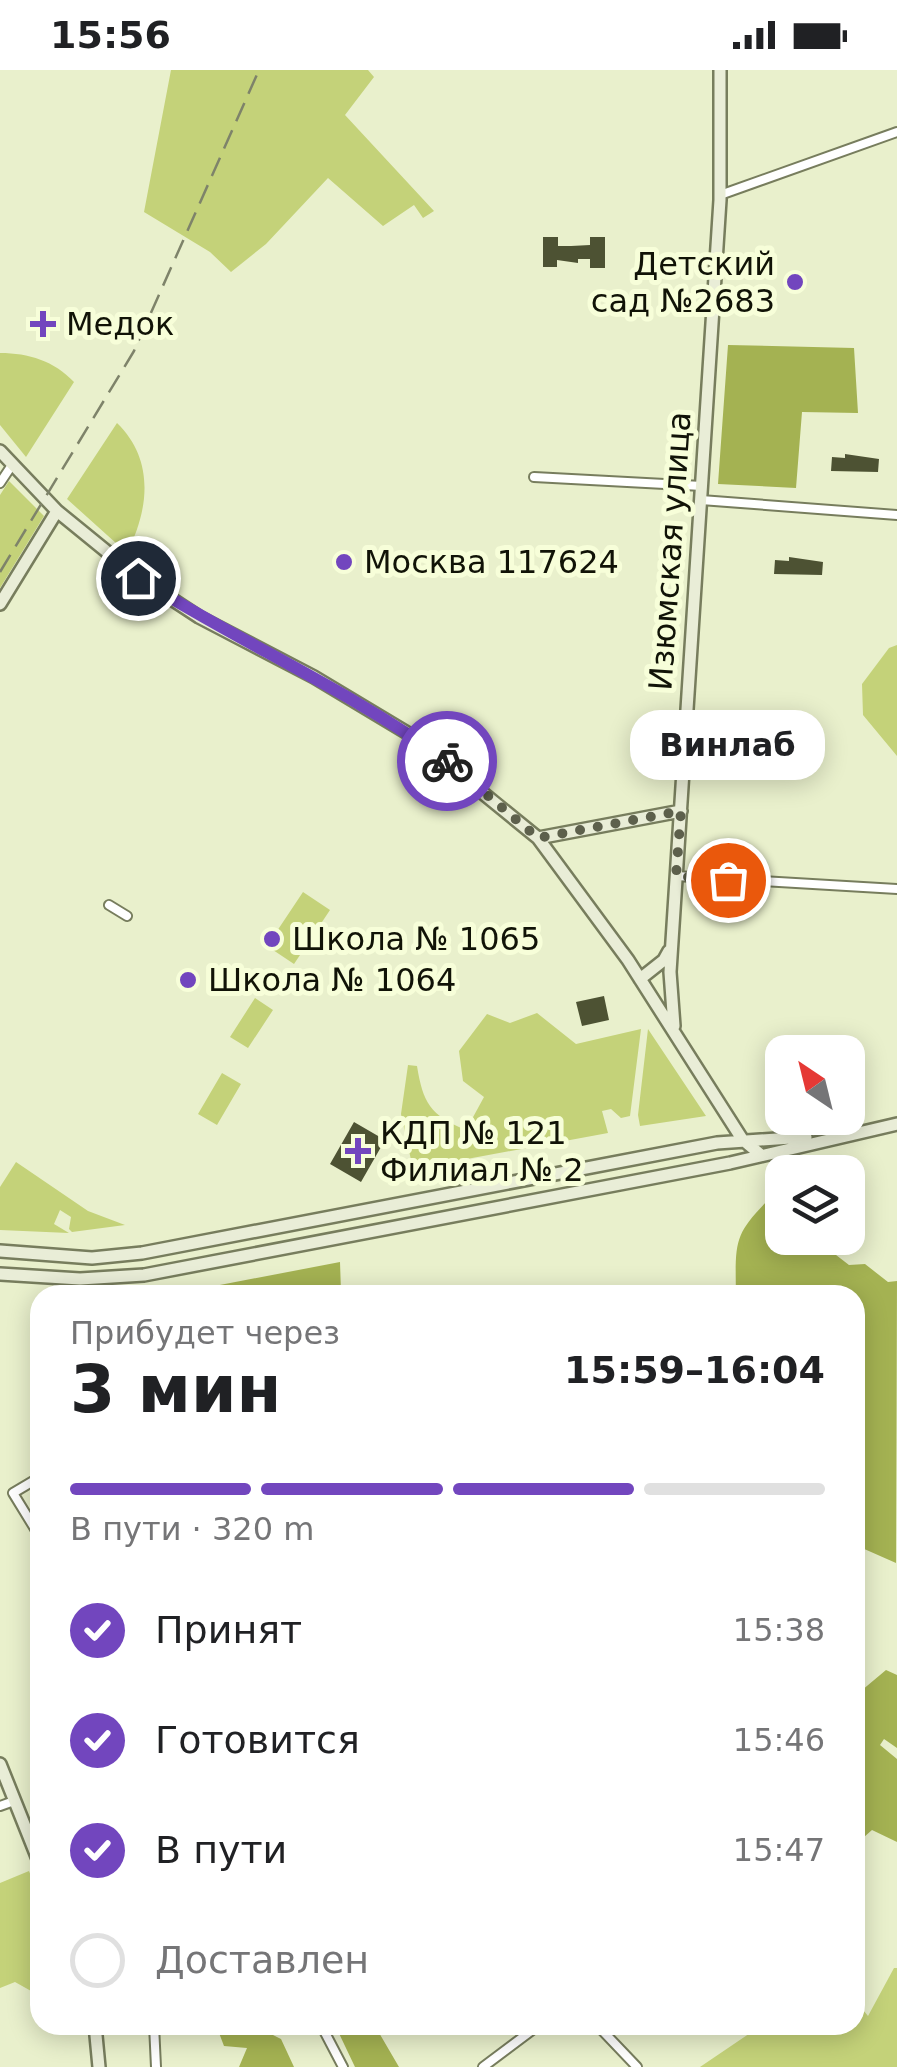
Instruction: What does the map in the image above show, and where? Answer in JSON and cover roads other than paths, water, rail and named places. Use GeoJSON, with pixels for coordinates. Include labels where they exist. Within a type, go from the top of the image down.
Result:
{"type":"FeatureCollection","features":[{"type":"Feature","properties":{"kind":"street","name":"Изюмская улица"},"geometry":{"type":"LineString","coordinates":[[676,1035],[670,1009],[672,946],[720,195],[720,70]]}},
{"type":"Feature","properties":{"kind":"street"},"geometry":{"type":"LineString","coordinates":[[720,195],[897,132]]}},
{"type":"Feature","properties":{"kind":"street"},"geometry":{"type":"LineString","coordinates":[[0,451],[57,511],[124,567],[199,617],[302,670],[414,737],[538,838],[590,904],[742,1139],[761,1155]]}},
{"type":"Feature","properties":{"kind":"street"},"geometry":{"type":"LineString","coordinates":[[0,484],[12,465]]}},
{"type":"Feature","properties":{"kind":"street"},"geometry":{"type":"LineString","coordinates":[[534,477],[702,486]]}},
{"type":"Feature","properties":{"kind":"street"},"geometry":{"type":"LineString","coordinates":[[701,500],[897,515]]}},
{"type":"Feature","properties":{"kind":"street"},"geometry":{"type":"LineString","coordinates":[[0,604],[57,511]]}},
{"type":"Feature","properties":{"kind":"street"},"geometry":{"type":"LineString","coordinates":[[538,838],[681,811]]}},
{"type":"Feature","properties":{"kind":"street"},"geometry":{"type":"LineString","coordinates":[[676,876],[897,890]]}},
{"type":"Feature","properties":{"kind":"street"},"geometry":{"type":"LineString","coordinates":[[109,905],[128,916]]}},
{"type":"Feature","properties":{"kind":"street"},"geometry":{"type":"LineString","coordinates":[[640,979],[664,960],[672,946]]}},
{"type":"Feature","properties":{"kind":"street"},"geometry":{"type":"LineString","coordinates":[[717,1143],[728,1132],[728,1116]]}},
{"type":"Feature","properties":{"kind":"street"},"geometry":{"type":"LineString","coordinates":[[830,1137],[717,1143],[142,1252],[92,1258],[4,1252],[0,1274],[80,1279],[128,1276],[730,1163],[897,1124]]}},
{"type":"Feature","properties":{"kind":"street"},"geometry":{"type":"LineString","coordinates":[[730,1163],[743,1152],[742,1139]]}},
{"type":"Feature","properties":{"kind":"street"},"geometry":{"type":"LineString","coordinates":[[397,1204],[393,1214],[400,1226]]}},
{"type":"Feature","properties":{"kind":"street"},"geometry":{"type":"LineString","coordinates":[[338,1215],[346,1224],[344,1236]]}},
{"type":"Feature","properties":{"kind":"street"},"geometry":{"type":"LineString","coordinates":[[30,1483],[13,1493],[30,1521]]}},
{"type":"Feature","properties":{"kind":"street"},"geometry":{"type":"LineString","coordinates":[[0,1764],[30,1839]]}},
{"type":"Feature","properties":{"kind":"street"},"geometry":{"type":"LineString","coordinates":[[0,1806],[14,1800]]}},
{"type":"Feature","properties":{"kind":"street"},"geometry":{"type":"LineString","coordinates":[[96,2035],[99,2067]]}},
{"type":"Feature","properties":{"kind":"street"},"geometry":{"type":"LineString","coordinates":[[154,2035],[156,2067]]}},
{"type":"Feature","properties":{"kind":"street"},"geometry":{"type":"LineString","coordinates":[[326,2035],[343,2067]]}},
{"type":"Feature","properties":{"kind":"street"},"geometry":{"type":"LineString","coordinates":[[484,2067],[526,2035]]}},
{"type":"Feature","properties":{"kind":"street"},"geometry":{"type":"LineString","coordinates":[[606,2035],[637,2067]]}},
{"type":"Feature","properties":{"kind":"railway"},"geometry":{"type":"LineString","coordinates":[[0,572],[134,351],[259,70]]}},
{"type":"Feature","properties":{"kind":"place","name":"Детский сад №2683"},"geometry":{"type":"Point","coordinates":[795,282]}},
{"type":"Feature","properties":{"kind":"place","name":"Медок"},"geometry":{"type":"Point","coordinates":[43,324]}},
{"type":"Feature","properties":{"kind":"place","name":"Москва 117624"},"geometry":{"type":"Point","coordinates":[344,562]}},
{"type":"Feature","properties":{"kind":"place","name":"Винлаб"},"geometry":{"type":"Point","coordinates":[728,880]}},
{"type":"Feature","properties":{"kind":"place","name":"Школа № 1065"},"geometry":{"type":"Point","coordinates":[272,939]}},
{"type":"Feature","properties":{"kind":"place","name":"Школа № 1064"},"geometry":{"type":"Point","coordinates":[188,980]}},
{"type":"Feature","properties":{"kind":"place","name":"КДП № 121 Филиал № 2"},"geometry":{"type":"Point","coordinates":[358,1151]}}]}
